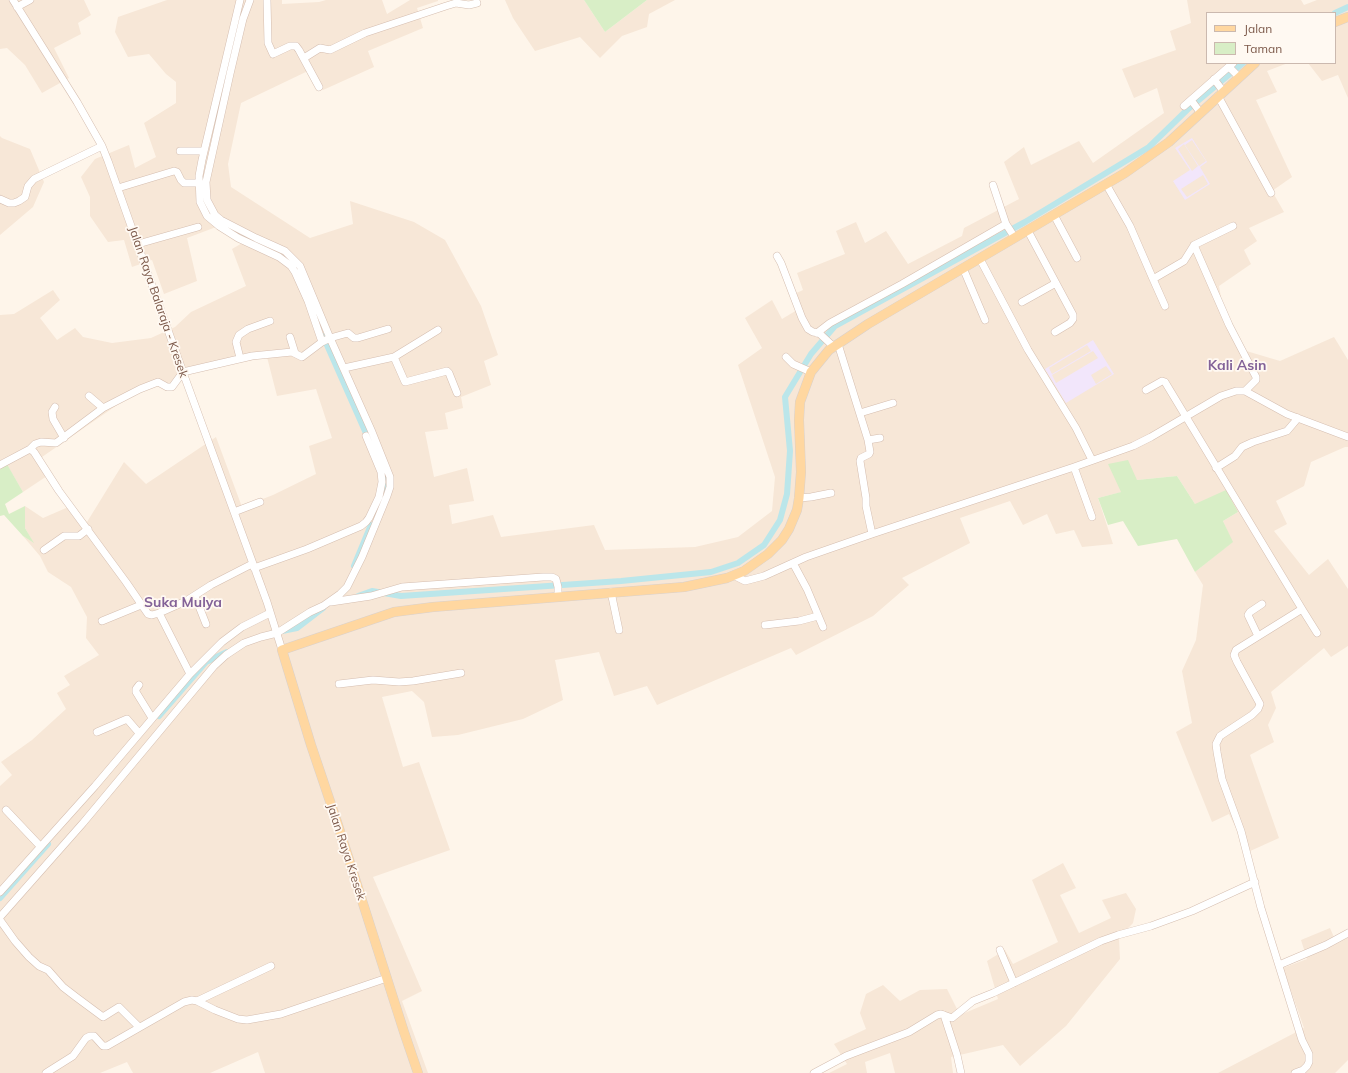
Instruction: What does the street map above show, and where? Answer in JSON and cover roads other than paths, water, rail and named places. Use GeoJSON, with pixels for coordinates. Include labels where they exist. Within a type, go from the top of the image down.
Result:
{"type":"FeatureCollection","features":[{"type":"Feature","properties":{"kind":"main road"},"geometry":{"type":"LineString","coordinates":[[1336,22],[1348,17]]}},
{"type":"Feature","properties":{"kind":"main road"},"geometry":{"type":"LineString","coordinates":[[282,650],[325,634],[394,612],[433,607],[684,587],[735,576],[762,558],[782,540],[792,522],[797,510],[799,498],[801,472],[799,411],[802,396],[808,371],[821,359],[833,344],[1126,173],[1169,142],[1234,70],[1251,64]]}},
{"type":"Feature","properties":{"kind":"main road","name":"Jalan Raya Kresek"},"geometry":{"type":"LineString","coordinates":[[282,650],[311,745],[418,1073]]}},
{"type":"Feature","properties":{"kind":"street"},"geometry":{"type":"LineString","coordinates":[[15,3],[30,0]]}},
{"type":"Feature","properties":{"kind":"street"},"geometry":{"type":"LineString","coordinates":[[240,0],[206,182],[207,200],[215,215],[221,220],[285,251],[297,262],[303,271],[326,340]]}},
{"type":"Feature","properties":{"kind":"street"},"geometry":{"type":"LineString","coordinates":[[0,892],[90,792],[152,718],[193,679],[250,640],[277,631],[329,603],[347,587],[362,557],[390,487],[390,477],[344,368],[326,340],[291,266],[279,257],[238,238],[211,220],[207,216],[200,202],[199,183],[204,151],[226,74],[250,0]]}},
{"type":"Feature","properties":{"kind":"street"},"geometry":{"type":"LineString","coordinates":[[267,0],[268,43],[273,54],[293,45],[297,47],[319,87]]}},
{"type":"Feature","properties":{"kind":"street","name":"Jalan Raya Balaraja - Kresek"},"geometry":{"type":"LineString","coordinates":[[15,3],[77,102],[102,146],[277,631]]}},
{"type":"Feature","properties":{"kind":"street"},"geometry":{"type":"LineString","coordinates":[[304,58],[320,48],[330,50],[365,33],[451,4],[460,3],[469,5],[477,3]]}},
{"type":"Feature","properties":{"kind":"street"},"geometry":{"type":"LineString","coordinates":[[1184,106],[1218,86],[1234,70]]}},
{"type":"Feature","properties":{"kind":"street"},"geometry":{"type":"LineString","coordinates":[[1218,86],[1271,193]]}},
{"type":"Feature","properties":{"kind":"street"},"geometry":{"type":"LineString","coordinates":[[1192,101],[1199,110]]}},
{"type":"Feature","properties":{"kind":"street"},"geometry":{"type":"LineString","coordinates":[[0,199],[9,203],[19,201],[25,197],[28,186],[34,179],[102,146]]}},
{"type":"Feature","properties":{"kind":"street"},"geometry":{"type":"LineString","coordinates":[[180,152],[204,151]]}},
{"type":"Feature","properties":{"kind":"street"},"geometry":{"type":"LineString","coordinates":[[118,188],[174,171],[184,183],[199,183]]}},
{"type":"Feature","properties":{"kind":"street"},"geometry":{"type":"LineString","coordinates":[[993,184],[1007,225],[1014,237]]}},
{"type":"Feature","properties":{"kind":"street"},"geometry":{"type":"LineString","coordinates":[[1106,184],[1130,226],[1165,306]]}},
{"type":"Feature","properties":{"kind":"street"},"geometry":{"type":"LineString","coordinates":[[1054,215],[1077,258]]}},
{"type":"Feature","properties":{"kind":"street"},"geometry":{"type":"LineString","coordinates":[[818,333],[830,323],[1007,225]]}},
{"type":"Feature","properties":{"kind":"street"},"geometry":{"type":"LineString","coordinates":[[1153,278],[1181,264],[1194,245],[1233,226]]}},
{"type":"Feature","properties":{"kind":"street"},"geometry":{"type":"LineString","coordinates":[[138,244],[198,227]]}},
{"type":"Feature","properties":{"kind":"street"},"geometry":{"type":"LineString","coordinates":[[1028,230],[1073,315],[1073,319],[1070,323],[1055,332]]}},
{"type":"Feature","properties":{"kind":"street"},"geometry":{"type":"LineString","coordinates":[[1194,245],[1229,325],[1256,377],[1256,380],[1245,391]]}},
{"type":"Feature","properties":{"kind":"street"},"geometry":{"type":"LineString","coordinates":[[778,256],[805,325],[810,331],[818,333],[833,344],[860,413],[868,440],[869,454],[861,458],[860,461],[866,506],[872,534]]}},
{"type":"Feature","properties":{"kind":"street"},"geometry":{"type":"LineString","coordinates":[[980,258],[1030,354],[1076,428],[1092,460]]}},
{"type":"Feature","properties":{"kind":"street"},"geometry":{"type":"LineString","coordinates":[[963,268],[985,320]]}},
{"type":"Feature","properties":{"kind":"street"},"geometry":{"type":"LineString","coordinates":[[1022,302],[1056,283]]}},
{"type":"Feature","properties":{"kind":"street"},"geometry":{"type":"LineString","coordinates":[[240,358],[236,342],[239,335],[248,328],[270,321]]}},
{"type":"Feature","properties":{"kind":"street"},"geometry":{"type":"LineString","coordinates":[[0,466],[30,449],[33,445],[41,442],[56,443],[103,408],[140,389],[159,382],[167,387],[172,387],[183,372],[240,358],[266,354],[295,353],[299,356],[303,356],[326,340],[348,333],[354,338],[358,338],[388,329]]}},
{"type":"Feature","properties":{"kind":"street"},"geometry":{"type":"LineString","coordinates":[[344,368],[394,357],[438,330]]}},
{"type":"Feature","properties":{"kind":"street"},"geometry":{"type":"LineString","coordinates":[[290,337],[295,353]]}},
{"type":"Feature","properties":{"kind":"street"},"geometry":{"type":"LineString","coordinates":[[394,357],[404,381],[406,382],[447,371],[456,393]]}},
{"type":"Feature","properties":{"kind":"street"},"geometry":{"type":"LineString","coordinates":[[786,357],[797,366],[808,371]]}},
{"type":"Feature","properties":{"kind":"street"},"geometry":{"type":"LineString","coordinates":[[1146,390],[1164,381],[1317,633]]}},
{"type":"Feature","properties":{"kind":"street"},"geometry":{"type":"LineString","coordinates":[[735,576],[745,581],[775,572],[793,563],[872,534],[1074,468],[1151,438],[1229,393],[1236,391],[1245,391],[1298,418],[1348,437]]}},
{"type":"Feature","properties":{"kind":"street"},"geometry":{"type":"LineString","coordinates":[[89,396],[103,408]]}},
{"type":"Feature","properties":{"kind":"street"},"geometry":{"type":"LineString","coordinates":[[860,413],[893,403]]}},
{"type":"Feature","properties":{"kind":"street"},"geometry":{"type":"LineString","coordinates":[[55,407],[52,412],[52,416],[64,438]]}},
{"type":"Feature","properties":{"kind":"street"},"geometry":{"type":"LineString","coordinates":[[1216,468],[1235,456],[1242,446],[1287,431],[1298,418]]}},
{"type":"Feature","properties":{"kind":"street"},"geometry":{"type":"LineString","coordinates":[[30,449],[34,452],[141,605],[148,614],[152,615],[186,601],[211,585],[253,566],[307,550],[361,526],[366,522],[370,518],[379,497],[382,482],[381,472],[366,436]]}},
{"type":"Feature","properties":{"kind":"street"},"geometry":{"type":"LineString","coordinates":[[868,440],[880,438]]}},
{"type":"Feature","properties":{"kind":"street"},"geometry":{"type":"LineString","coordinates":[[1074,468],[1092,517]]}},
{"type":"Feature","properties":{"kind":"street"},"geometry":{"type":"LineString","coordinates":[[799,498],[830,493]]}},
{"type":"Feature","properties":{"kind":"street"},"geometry":{"type":"LineString","coordinates":[[234,512],[260,502]]}},
{"type":"Feature","properties":{"kind":"street"},"geometry":{"type":"LineString","coordinates":[[44,550],[64,536],[79,536],[88,529]]}},
{"type":"Feature","properties":{"kind":"street"},"geometry":{"type":"LineString","coordinates":[[793,563],[807,589],[823,627]]}},
{"type":"Feature","properties":{"kind":"street"},"geometry":{"type":"LineString","coordinates":[[329,603],[351,600],[402,587],[543,578],[555,578],[558,597]]}},
{"type":"Feature","properties":{"kind":"street"},"geometry":{"type":"LineString","coordinates":[[611,592],[619,630]]}},
{"type":"Feature","properties":{"kind":"street"},"geometry":{"type":"LineString","coordinates":[[194,596],[206,624]]}},
{"type":"Feature","properties":{"kind":"street"},"geometry":{"type":"LineString","coordinates":[[1258,636],[1248,616],[1250,612],[1262,604]]}},
{"type":"Feature","properties":{"kind":"street"},"geometry":{"type":"LineString","coordinates":[[102,621],[141,605]]}},
{"type":"Feature","properties":{"kind":"street"},"geometry":{"type":"LineString","coordinates":[[1295,1073],[1307,1066],[1310,1058],[1302,1040],[1261,908],[1242,831],[1222,779],[1216,744],[1224,733],[1258,709],[1260,704],[1237,662],[1234,655],[1236,650],[1302,609]]}},
{"type":"Feature","properties":{"kind":"street"},"geometry":{"type":"LineString","coordinates":[[159,613],[193,679]]}},
{"type":"Feature","properties":{"kind":"street"},"geometry":{"type":"LineString","coordinates":[[140,1027],[119,1007],[104,1016],[101,1016],[69,992],[48,970],[39,966],[26,954],[0,918],[83,823],[222,642],[242,626],[272,616]]}},
{"type":"Feature","properties":{"kind":"street"},"geometry":{"type":"LineString","coordinates":[[765,625],[799,621],[818,616]]}},
{"type":"Feature","properties":{"kind":"street","name":"Jalan Raya Kresek"},"geometry":{"type":"LineString","coordinates":[[277,631],[282,650]]}},
{"type":"Feature","properties":{"kind":"street"},"geometry":{"type":"LineString","coordinates":[[339,684],[373,680],[399,682],[413,681],[461,673]]}},
{"type":"Feature","properties":{"kind":"street"},"geometry":{"type":"LineString","coordinates":[[139,685],[136,692],[152,718]]}},
{"type":"Feature","properties":{"kind":"street"},"geometry":{"type":"LineString","coordinates":[[97,732],[127,719],[139,733]]}},
{"type":"Feature","properties":{"kind":"street"},"geometry":{"type":"LineString","coordinates":[[6,810],[40,846]]}},
{"type":"Feature","properties":{"kind":"street"},"geometry":{"type":"LineString","coordinates":[[814,1073],[846,1056],[909,1032],[934,1016],[941,1014],[952,1018],[973,1001],[1101,941],[1192,911],[1255,882]]}},
{"type":"Feature","properties":{"kind":"street"},"geometry":{"type":"LineString","coordinates":[[1279,965],[1326,945],[1348,933]]}},
{"type":"Feature","properties":{"kind":"street"},"geometry":{"type":"LineString","coordinates":[[1000,950],[1014,983]]}},
{"type":"Feature","properties":{"kind":"street"},"geometry":{"type":"LineString","coordinates":[[46,1073],[73,1056],[79,1050],[86,1038],[90,1036],[94,1036],[105,1047],[184,1002],[197,1000],[271,966]]}},
{"type":"Feature","properties":{"kind":"street"},"geometry":{"type":"LineString","coordinates":[[197,1000],[215,1010],[247,1020],[281,1014],[387,978]]}},
{"type":"Feature","properties":{"kind":"street"},"geometry":{"type":"LineString","coordinates":[[944,1015],[961,1073]]}},
{"type":"Feature","properties":{"kind":"waterway"},"geometry":{"type":"LineString","coordinates":[[1336,13],[1348,7]]}},
{"type":"Feature","properties":{"kind":"waterway"},"geometry":{"type":"LineString","coordinates":[[358,596],[372,591],[401,596],[621,581],[711,572],[738,563],[764,545],[780,520],[787,494],[790,451],[785,397],[811,354],[835,326],[1025,222],[1149,147],[1187,110],[1242,64]]}},
{"type":"Feature","properties":{"kind":"waterway"},"geometry":{"type":"LineString","coordinates":[[323,336],[369,440]]}},
{"type":"Feature","properties":{"kind":"waterway"},"geometry":{"type":"LineString","coordinates":[[377,513],[386,479],[382,470]]}},
{"type":"Feature","properties":{"kind":"waterway"},"geometry":{"type":"LineString","coordinates":[[354,566],[371,525]]}},
{"type":"Feature","properties":{"kind":"waterway"},"geometry":{"type":"LineString","coordinates":[[282,631],[297,628],[323,608]]}},
{"type":"Feature","properties":{"kind":"waterway"},"geometry":{"type":"LineString","coordinates":[[159,716],[206,662],[227,652]]}},
{"type":"Feature","properties":{"kind":"waterway"},"geometry":{"type":"LineString","coordinates":[[0,898],[48,844]]}},
{"type":"Feature","properties":{"kind":"district","name":"Kali Asin"},"geometry":{"type":"Point","coordinates":[1237,366]}},
{"type":"Feature","properties":{"kind":"district","name":"Suka Mulya"},"geometry":{"type":"Point","coordinates":[183,603]}}]}
